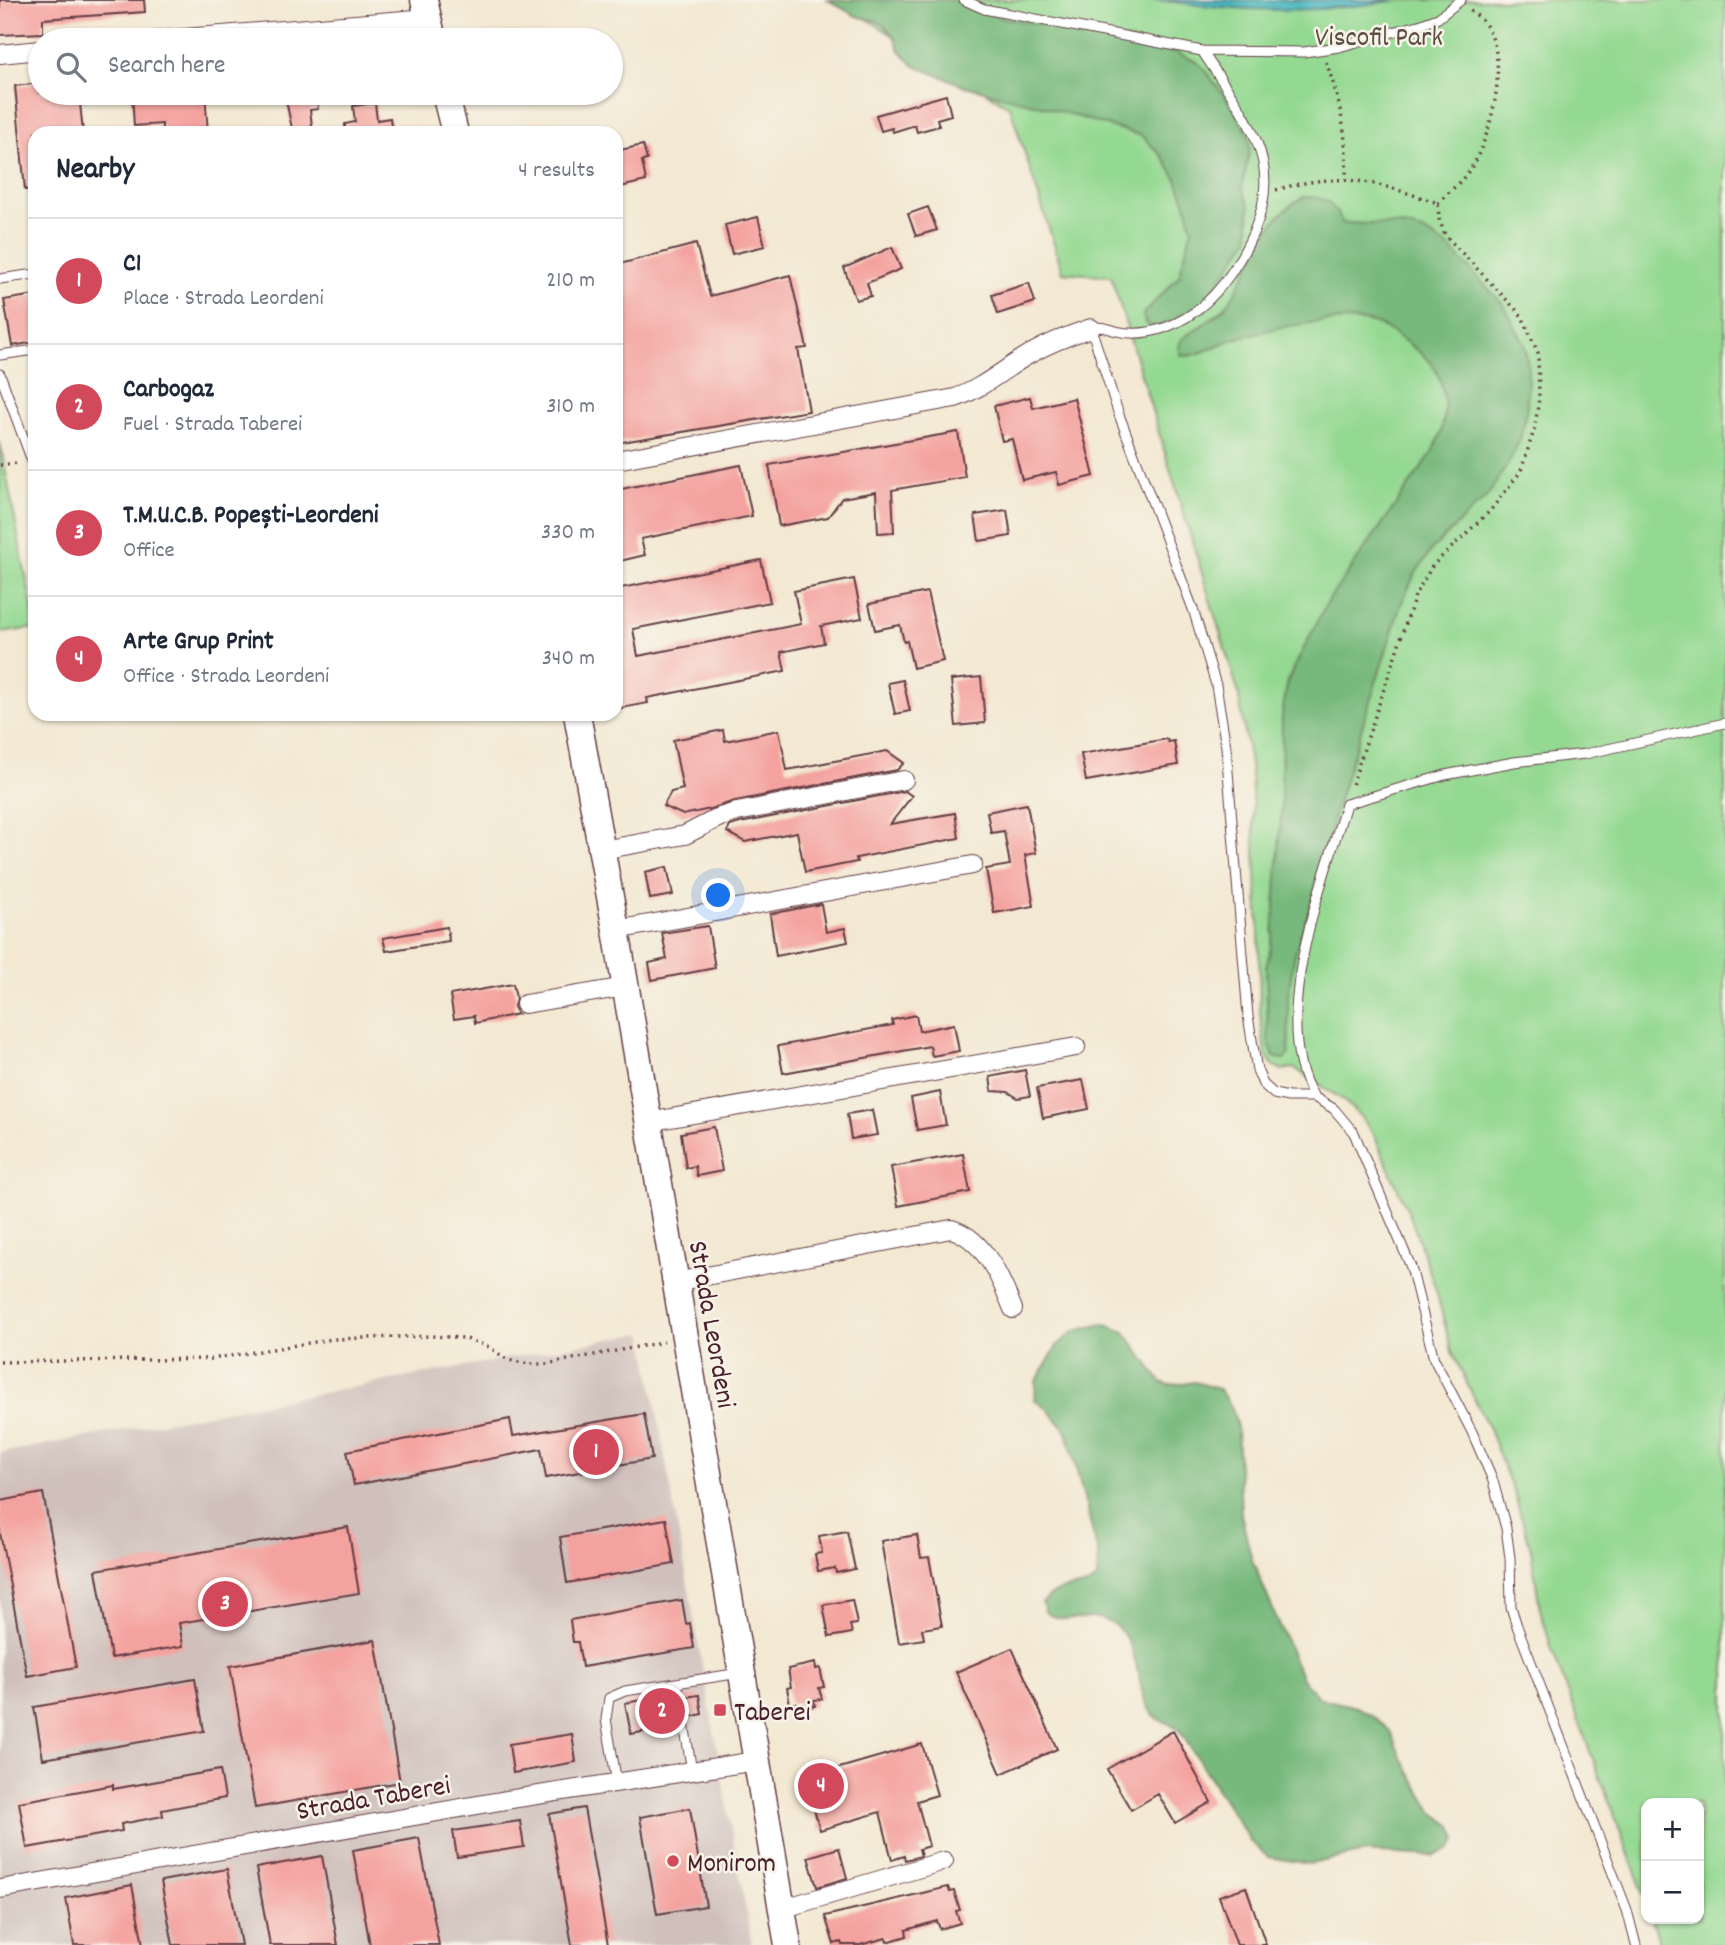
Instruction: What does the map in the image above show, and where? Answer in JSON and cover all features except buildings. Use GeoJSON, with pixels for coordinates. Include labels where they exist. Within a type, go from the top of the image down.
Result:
{"type":"FeatureCollection","features":[{"type":"Feature","properties":{"kind":"main road"},"geometry":{"type":"LineString","coordinates":[[449,105],[453,126]]}},
{"type":"Feature","properties":{"kind":"main road","name":"Strada Leordeni"},"geometry":{"type":"LineString","coordinates":[[578,721],[788,1945]]}},
{"type":"Feature","properties":{"kind":"street"},"geometry":{"type":"LineString","coordinates":[[314,28],[429,19]]}},
{"type":"Feature","properties":{"kind":"street"},"geometry":{"type":"LineString","coordinates":[[0,54],[28,51]]}},
{"type":"Feature","properties":{"kind":"street"},"geometry":{"type":"LineString","coordinates":[[623,459],[955,398],[975,390],[1047,345],[1091,328]]}},
{"type":"Feature","properties":{"kind":"street"},"geometry":{"type":"LineString","coordinates":[[602,850],[685,835],[720,817],[737,812],[904,780]]}},
{"type":"Feature","properties":{"kind":"street"},"geometry":{"type":"LineString","coordinates":[[616,930],[973,864]]}},
{"type":"Feature","properties":{"kind":"street"},"geometry":{"type":"LineString","coordinates":[[526,1004],[625,987]]}},
{"type":"Feature","properties":{"kind":"street"},"geometry":{"type":"LineString","coordinates":[[648,1122],[1076,1047]]}},
{"type":"Feature","properties":{"kind":"street"},"geometry":{"type":"LineString","coordinates":[[675,1282],[951,1229],[964,1233],[995,1269],[1013,1309]]}},
{"type":"Feature","properties":{"kind":"street","name":"Strada Taberei"},"geometry":{"type":"LineString","coordinates":[[0,1889],[332,1830],[756,1761]]}},
{"type":"Feature","properties":{"kind":"street"},"geometry":{"type":"LineString","coordinates":[[781,1909],[944,1861]]}},
{"type":"Feature","properties":{"kind":"lane"},"geometry":{"type":"LineString","coordinates":[[964,0],[984,9],[1202,51],[1322,50],[1396,33],[1438,18],[1459,3]]}},
{"type":"Feature","properties":{"kind":"lane"},"geometry":{"type":"LineString","coordinates":[[1202,51],[1238,102],[1260,152],[1266,194],[1259,222],[1234,269],[1218,289],[1191,314],[1163,328],[1148,332],[1132,333],[1091,328],[1118,412],[1193,609],[1216,685],[1226,747],[1248,1016],[1257,1070],[1263,1084],[1274,1094],[1314,1097],[1334,1109],[1354,1133],[1411,1267],[1434,1359],[1472,1432],[1492,1478],[1506,1528],[1511,1600],[1517,1626],[1627,1910],[1636,1945]]}},
{"type":"Feature","properties":{"kind":"lane"},"geometry":{"type":"LineString","coordinates":[[0,279],[28,275]]}},
{"type":"Feature","properties":{"kind":"lane"},"geometry":{"type":"LineString","coordinates":[[0,355],[28,351]]}},
{"type":"Feature","properties":{"kind":"lane"},"geometry":{"type":"LineString","coordinates":[[0,374],[28,448]]}},
{"type":"Feature","properties":{"kind":"lane"},"geometry":{"type":"LineString","coordinates":[[1314,1097],[1300,1070],[1295,1019],[1298,990],[1305,946],[1346,803],[1445,775],[1514,762],[1585,754],[1725,723]]}},
{"type":"Feature","properties":{"kind":"lane"},"geometry":{"type":"LineString","coordinates":[[617,1783],[606,1719],[609,1698],[625,1691],[741,1673]]}},
{"type":"Feature","properties":{"kind":"lane"},"geometry":{"type":"LineString","coordinates":[[677,1683],[679,1698]]}},
{"type":"Feature","properties":{"kind":"lane"},"geometry":{"type":"LineString","coordinates":[[683,1718],[692,1771]]}},
{"type":"Feature","properties":{"kind":"path"},"geometry":{"type":"LineString","coordinates":[[1437,203],[1464,177],[1479,152],[1496,91],[1497,52],[1492,35],[1474,13],[1459,3]]}},
{"type":"Feature","properties":{"kind":"path"},"geometry":{"type":"LineString","coordinates":[[1322,50],[1336,90],[1345,132],[1346,179]]}},
{"type":"Feature","properties":{"kind":"path"},"geometry":{"type":"LineString","coordinates":[[1266,194],[1324,179],[1346,179],[1377,183],[1437,203]]}},
{"type":"Feature","properties":{"kind":"path"},"geometry":{"type":"LineString","coordinates":[[1346,803],[1416,593],[1433,565],[1490,511],[1521,471],[1536,418],[1539,370],[1538,353],[1532,336],[1513,304],[1445,235],[1437,203]]}},
{"type":"Feature","properties":{"kind":"path"},"geometry":{"type":"LineString","coordinates":[[0,465],[28,462]]}},
{"type":"Feature","properties":{"kind":"path"},"geometry":{"type":"LineString","coordinates":[[0,1362],[211,1359],[333,1339],[431,1336],[464,1338],[489,1347],[508,1360],[547,1364],[684,1338]]}},
{"type":"Feature","properties":{"kind":"shaded area"},"geometry":{"type":"Polygon","coordinates":[[[643,1333],[752,1945],[0,1945],[0,1453],[643,1333]]]}},
{"type":"Feature","properties":{"kind":"green space"},"geometry":{"type":"Polygon","coordinates":[[[828,0],[953,0],[1002,18],[1087,31],[1166,48],[1196,61],[1235,111],[1248,134],[1250,149],[1242,187],[1249,206],[1249,238],[1210,295],[1190,312],[1153,327],[1145,323],[1143,314],[1179,276],[1192,229],[1177,180],[1162,156],[1142,136],[965,86],[913,65],[885,26],[877,21],[856,16],[828,0]]]}},
{"type":"Feature","properties":{"kind":"green space","name":"Viscofil Park"},"geometry":{"type":"Polygon","coordinates":[[[836,0],[1725,0],[1725,1945],[1660,1945],[1654,1924],[1704,1924],[1704,1798],[1641,1798],[1641,1887],[1552,1650],[1540,1609],[1531,1549],[1515,1496],[1488,1427],[1452,1352],[1436,1290],[1411,1218],[1374,1135],[1360,1116],[1343,1100],[1294,1068],[1282,1070],[1274,1066],[1265,1054],[1260,1013],[1251,771],[1238,691],[1111,276],[1063,272],[1010,107],[836,0]]]}},
{"type":"Feature","properties":{"kind":"green space"},"geometry":{"type":"Polygon","coordinates":[[[1304,197],[1328,202],[1343,223],[1399,225],[1423,231],[1450,248],[1504,305],[1525,345],[1528,368],[1527,408],[1520,440],[1509,462],[1488,495],[1432,549],[1414,576],[1401,604],[1335,812],[1313,898],[1295,953],[1288,996],[1289,1053],[1284,1060],[1274,1057],[1268,1041],[1266,967],[1273,937],[1281,817],[1282,714],[1288,680],[1326,604],[1432,453],[1444,419],[1442,389],[1430,362],[1391,331],[1365,321],[1327,321],[1284,327],[1182,356],[1179,347],[1182,339],[1226,306],[1276,219],[1304,197]]]}},
{"type":"Feature","properties":{"kind":"green space"},"geometry":{"type":"Polygon","coordinates":[[[0,442],[28,587],[28,629],[0,633],[0,442]]]}},
{"type":"Feature","properties":{"kind":"green space"},"geometry":{"type":"Polygon","coordinates":[[[1103,1324],[1125,1332],[1161,1382],[1170,1385],[1195,1382],[1219,1389],[1232,1408],[1237,1427],[1241,1514],[1252,1560],[1302,1679],[1319,1698],[1356,1707],[1390,1731],[1401,1757],[1432,1811],[1452,1826],[1457,1839],[1451,1849],[1434,1856],[1365,1852],[1310,1864],[1268,1857],[1251,1842],[1178,1728],[1160,1720],[1151,1712],[1133,1654],[1122,1632],[1113,1624],[1097,1618],[1064,1619],[1046,1613],[1042,1603],[1055,1592],[1085,1586],[1097,1579],[1098,1553],[1067,1432],[1049,1410],[1035,1400],[1036,1382],[1057,1346],[1075,1331],[1103,1324]]]}},
{"type":"Feature","properties":{"kind":"water"},"geometry":{"type":"Polygon","coordinates":[[[1158,0],[1396,0],[1337,8],[1277,10],[1158,0]]]}},
{"type":"Feature","properties":{"kind":"place","name":"C1"},"geometry":{"type":"Point","coordinates":[596,1452]}},
{"type":"Feature","properties":{"kind":"place","name":"T.M.U.C.B. Popești-Leordeni"},"geometry":{"type":"Point","coordinates":[225,1604]}},
{"type":"Feature","properties":{"kind":"place","name":"Taberei"},"geometry":{"type":"Point","coordinates":[720,1710]}},
{"type":"Feature","properties":{"kind":"place","name":"Carbogaz"},"geometry":{"type":"Point","coordinates":[662,1711]}},
{"type":"Feature","properties":{"kind":"place","name":"Arte Grup Print"},"geometry":{"type":"Point","coordinates":[821,1786]}},
{"type":"Feature","properties":{"kind":"place","name":"Monirom"},"geometry":{"type":"Point","coordinates":[673,1861]}}]}
